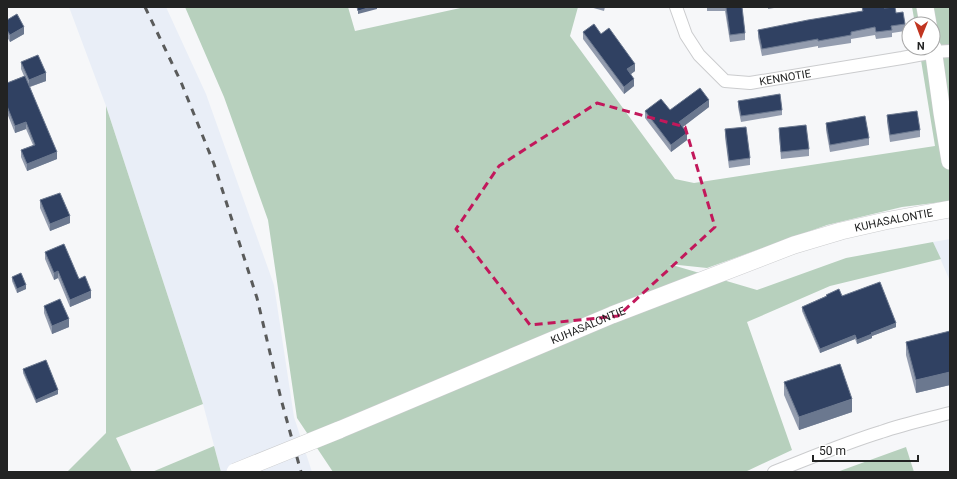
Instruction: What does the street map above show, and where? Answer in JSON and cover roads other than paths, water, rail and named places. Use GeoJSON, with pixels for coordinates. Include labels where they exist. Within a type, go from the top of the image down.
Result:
{"type":"FeatureCollection","features":[{"type":"Feature","properties":{"kind":"main road"},"geometry":{"type":"LineString","coordinates":[[939,56],[942,113],[950,161]]}},
{"type":"Feature","properties":{"kind":"main road","name":"KUHASALONTIE"},"geometry":{"type":"LineString","coordinates":[[235,472],[339,430],[612,315],[794,245],[841,231],[950,209]]}},
{"type":"Feature","properties":{"kind":"street","name":"KENNOTIE"},"geometry":{"type":"LineString","coordinates":[[676,7],[686,35],[699,55],[725,81],[750,83],[913,56]]}},
{"type":"Feature","properties":{"kind":"street"},"geometry":{"type":"LineString","coordinates":[[774,472],[824,452],[881,432],[950,413]]}},
{"type":"Feature","properties":{"kind":"railway"},"geometry":{"type":"LineString","coordinates":[[145,7],[181,82],[214,164],[257,298],[281,399],[301,472]]}}]}
